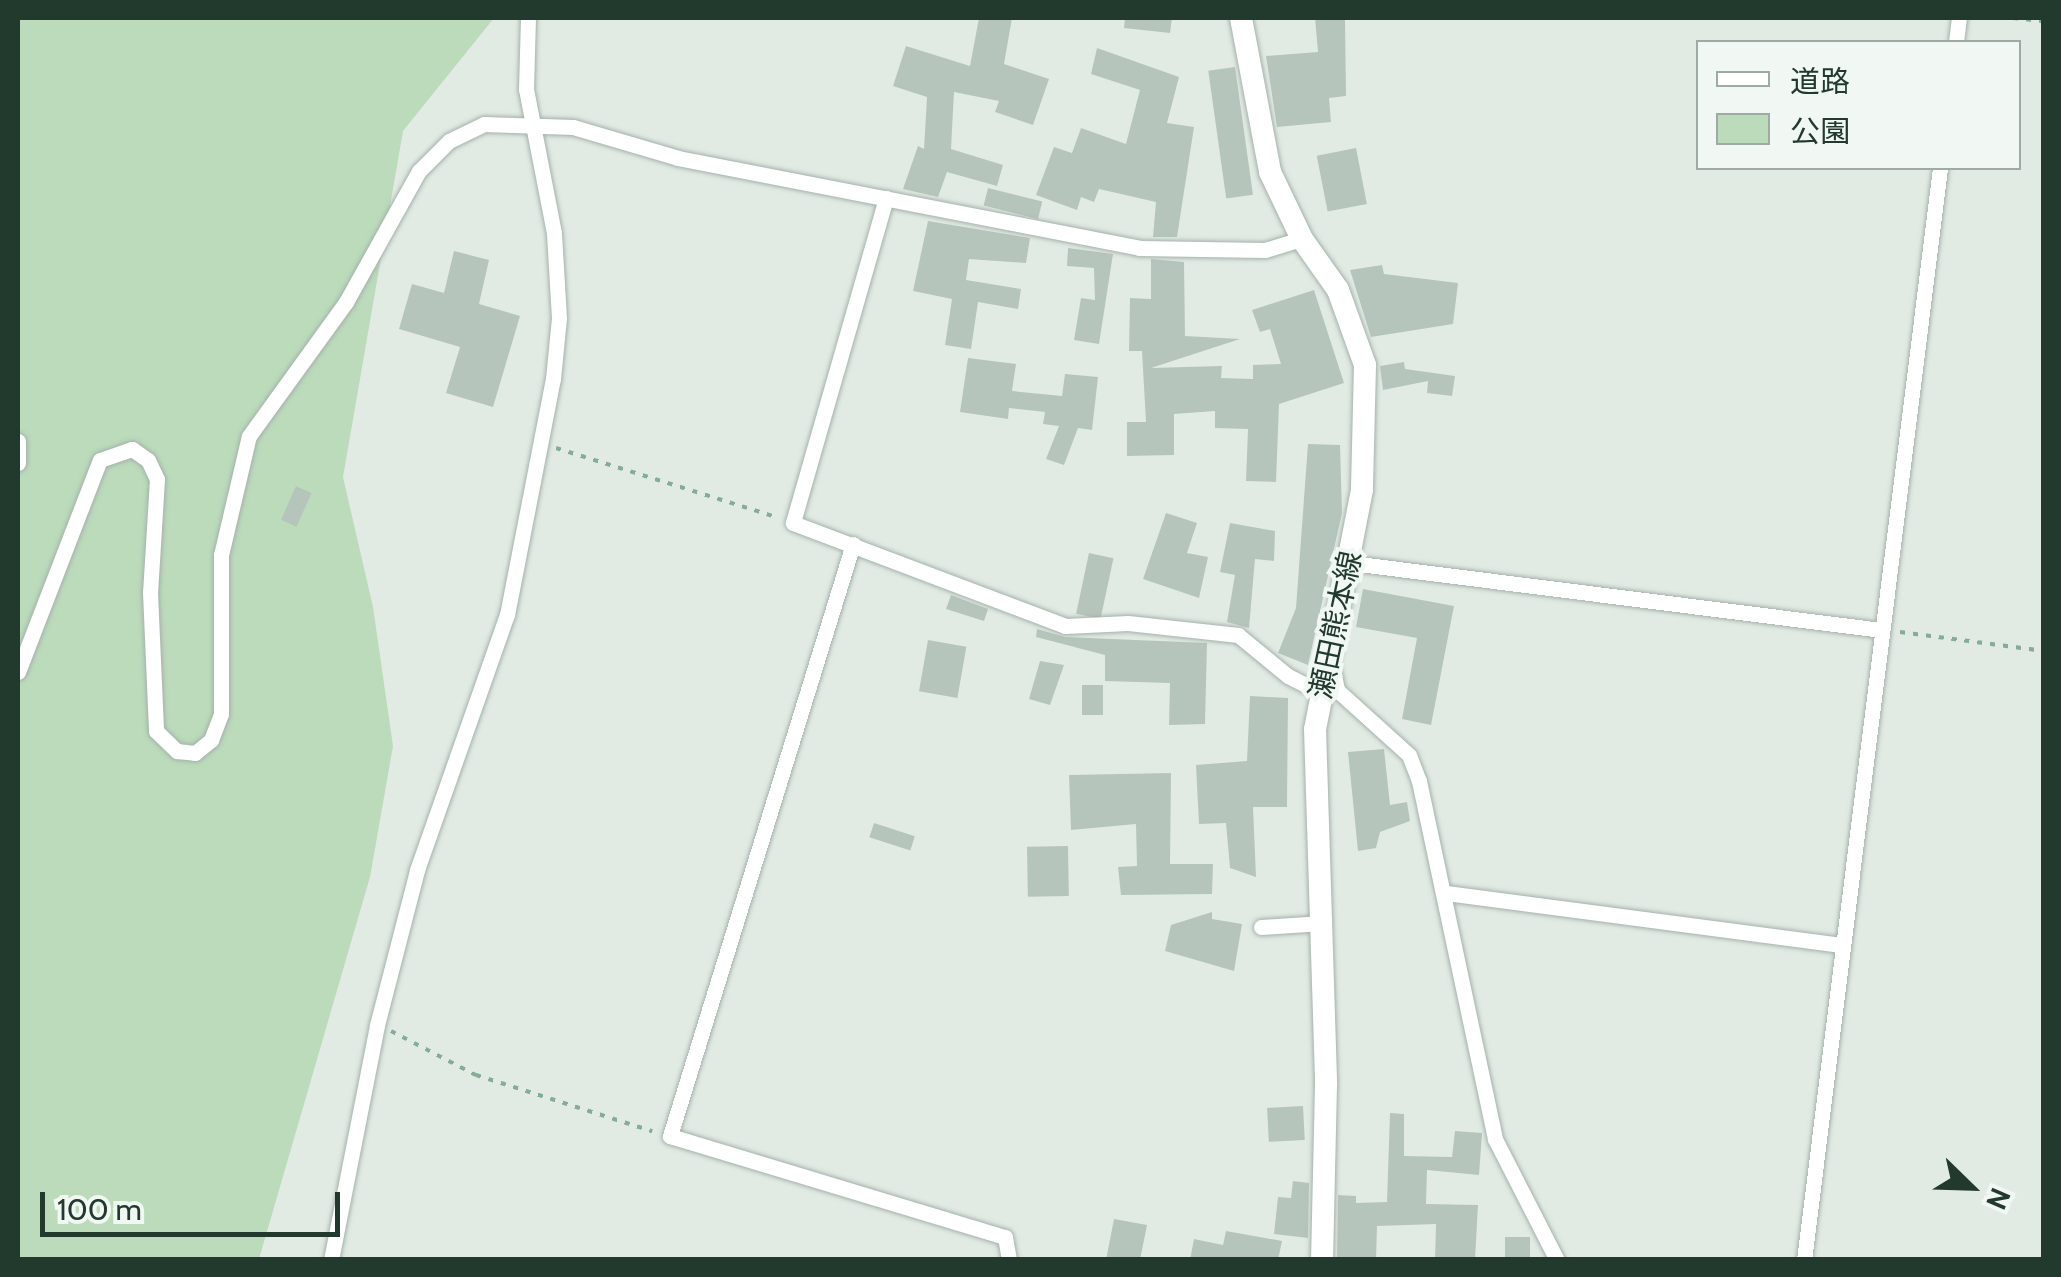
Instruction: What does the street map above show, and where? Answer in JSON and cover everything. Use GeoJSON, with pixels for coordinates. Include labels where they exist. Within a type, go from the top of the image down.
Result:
{"type":"FeatureCollection","features":[{"type":"Feature","properties":{"kind":"main road","name":"瀬田熊本線"},"geometry":{"type":"LineString","coordinates":[[1241,18],[1257,123],[1302,239],[1338,290],[1364,364],[1362,490],[1351,563],[1318,691],[1323,923],[1322,1260]]}},
{"type":"Feature","properties":{"kind":"street"},"geometry":{"type":"LineString","coordinates":[[331,1260],[378,1025],[417,870],[508,615],[542,444],[559,318],[554,232],[526,89],[528,18]]}},
{"type":"Feature","properties":{"kind":"street"},"geometry":{"type":"LineString","coordinates":[[18,672],[100,460],[132,450],[148,460],[157,479],[150,592],[156,731],[178,751],[195,753],[212,740],[221,714],[221,555],[249,436],[346,302],[420,171],[449,142],[484,124],[573,126],[678,158],[1139,248],[1266,250],[1302,239]]}},
{"type":"Feature","properties":{"kind":"street"},"geometry":{"type":"LineString","coordinates":[[1804,1260],[1940,170]]}},
{"type":"Feature","properties":{"kind":"street"},"geometry":{"type":"LineString","coordinates":[[886,198],[793,523],[1065,626],[1128,623],[1238,635],[1288,676],[1318,691]]}},
{"type":"Feature","properties":{"kind":"street"},"geometry":{"type":"LineString","coordinates":[[18,442],[18,463]]}},
{"type":"Feature","properties":{"kind":"street"},"geometry":{"type":"LineString","coordinates":[[853,544],[670,1136],[1005,1238],[1008,1260]]}},
{"type":"Feature","properties":{"kind":"street"},"geometry":{"type":"LineString","coordinates":[[1351,563],[1881,630]]}},
{"type":"Feature","properties":{"kind":"street"},"geometry":{"type":"LineString","coordinates":[[1329,653],[1337,690],[1409,755],[1446,893],[1495,1139],[1557,1260]]}},
{"type":"Feature","properties":{"kind":"street"},"geometry":{"type":"LineString","coordinates":[[1446,893],[1842,945]]}},
{"type":"Feature","properties":{"kind":"street"},"geometry":{"type":"LineString","coordinates":[[1262,927],[1323,923]]}},
{"type":"Feature","properties":{"kind":"path"},"geometry":{"type":"LineString","coordinates":[[2013,18],[2044,21]]}},
{"type":"Feature","properties":{"kind":"path"},"geometry":{"type":"LineString","coordinates":[[542,444],[793,523]]}},
{"type":"Feature","properties":{"kind":"path"},"geometry":{"type":"LineString","coordinates":[[1881,630],[2044,651]]}},
{"type":"Feature","properties":{"kind":"path"},"geometry":{"type":"LineString","coordinates":[[378,1025],[476,1075],[670,1136]]}},
{"type":"Feature","properties":{"kind":"green space"},"geometry":{"type":"Polygon","coordinates":[[[18,18],[494,18],[403,131],[343,477],[373,607],[393,746],[370,877],[259,1259],[18,1259],[18,18]]]}},
{"type":"Feature","properties":{"kind":"building"},"geometry":{"type":"Polygon","coordinates":[[[979,18],[1012,18],[1004,64],[1049,79],[1033,125],[995,112],[999,101],[954,92],[951,149],[1003,165],[997,186],[947,172],[938,197],[903,189],[918,146],[924,149],[927,97],[893,86],[906,46],[970,66],[979,18]]]}},
{"type":"Feature","properties":{"kind":"building"},"geometry":{"type":"Polygon","coordinates":[[[1125,18],[1172,18],[1170,33],[1124,28],[1125,18]]]}},
{"type":"Feature","properties":{"kind":"building"},"geometry":{"type":"Polygon","coordinates":[[[1315,18],[1345,18],[1346,96],[1329,98],[1331,122],[1277,127],[1266,56],[1318,52],[1315,18]]]}},
{"type":"Feature","properties":{"kind":"building"},"geometry":{"type":"Polygon","coordinates":[[[1097,48],[1179,77],[1167,123],[1194,127],[1177,237],[1153,237],[1156,202],[1099,189],[1094,202],[1081,197],[1077,210],[1036,195],[1054,147],[1072,153],[1081,128],[1126,144],[1140,90],[1091,74],[1097,48]]]}},
{"type":"Feature","properties":{"kind":"building"},"geometry":{"type":"Polygon","coordinates":[[[1235,67],[1253,195],[1226,199],[1208,71],[1235,67]]]}},
{"type":"Feature","properties":{"kind":"building"},"geometry":{"type":"Polygon","coordinates":[[[1356,148],[1367,204],[1328,212],[1317,156],[1356,148]]]}},
{"type":"Feature","properties":{"kind":"building"},"geometry":{"type":"Polygon","coordinates":[[[988,188],[1042,202],[1038,219],[984,205],[988,188]]]}},
{"type":"Feature","properties":{"kind":"building"},"geometry":{"type":"Polygon","coordinates":[[[928,221],[1030,238],[1026,263],[969,259],[966,280],[1021,289],[1018,309],[978,302],[971,349],[945,345],[952,299],[913,291],[928,221]]]}},
{"type":"Feature","properties":{"kind":"building"},"geometry":{"type":"Polygon","coordinates":[[[1068,248],[1113,254],[1099,344],[1074,340],[1081,298],[1095,300],[1094,268],[1067,266],[1068,248]]]}},
{"type":"Feature","properties":{"kind":"building"},"geometry":{"type":"Polygon","coordinates":[[[454,251],[489,260],[479,304],[520,316],[493,407],[446,393],[460,347],[399,329],[412,284],[444,293],[454,251]]]}},
{"type":"Feature","properties":{"kind":"building"},"geometry":{"type":"Polygon","coordinates":[[[1151,259],[1184,262],[1185,336],[1240,339],[1151,368],[1222,366],[1221,378],[1253,379],[1253,365],[1281,364],[1270,329],[1260,332],[1252,310],[1314,290],[1344,383],[1279,404],[1276,482],[1246,481],[1248,429],[1215,428],[1215,411],[1174,414],[1174,455],[1127,456],[1127,422],[1146,422],[1142,351],[1129,351],[1130,298],[1151,299],[1151,259]]]}},
{"type":"Feature","properties":{"kind":"building"},"geometry":{"type":"Polygon","coordinates":[[[1382,265],[1384,274],[1458,283],[1453,324],[1371,337],[1350,270],[1382,265]]]}},
{"type":"Feature","properties":{"kind":"building"},"geometry":{"type":"Polygon","coordinates":[[[968,358],[1016,364],[1012,391],[1062,396],[1065,374],[1098,377],[1092,430],[1078,428],[1064,465],[1046,459],[1059,426],[1043,424],[1045,412],[1009,408],[1008,419],[960,412],[968,358]]]}},
{"type":"Feature","properties":{"kind":"building"},"geometry":{"type":"Polygon","coordinates":[[[1404,362],[1405,369],[1455,376],[1452,396],[1427,393],[1428,381],[1383,390],[1380,366],[1404,362]]]}},
{"type":"Feature","properties":{"kind":"building"},"geometry":{"type":"Polygon","coordinates":[[[1308,444],[1340,445],[1342,513],[1308,665],[1278,653],[1296,608],[1308,444]]]}},
{"type":"Feature","properties":{"kind":"building"},"geometry":{"type":"Polygon","coordinates":[[[296,486],[312,493],[296,527],[281,520],[296,486]]]}},
{"type":"Feature","properties":{"kind":"building"},"geometry":{"type":"Polygon","coordinates":[[[1166,513],[1197,523],[1187,553],[1208,557],[1199,598],[1143,579],[1166,513]]]}},
{"type":"Feature","properties":{"kind":"building"},"geometry":{"type":"Polygon","coordinates":[[[1230,523],[1275,531],[1274,561],[1255,559],[1249,628],[1227,622],[1235,575],[1220,572],[1230,523]]]}},
{"type":"Feature","properties":{"kind":"building"},"geometry":{"type":"Polygon","coordinates":[[[1089,553],[1113,558],[1101,619],[1076,614],[1089,553]]]}},
{"type":"Feature","properties":{"kind":"building"},"geometry":{"type":"Polygon","coordinates":[[[1363,589],[1454,606],[1431,725],[1402,719],[1417,638],[1356,627],[1363,589]]]}},
{"type":"Feature","properties":{"kind":"building"},"geometry":{"type":"Polygon","coordinates":[[[951,595],[988,609],[984,621],[946,609],[951,595]]]}},
{"type":"Feature","properties":{"kind":"building"},"geometry":{"type":"Polygon","coordinates":[[[1037,629],[1065,637],[1207,643],[1205,724],[1169,725],[1170,683],[1105,681],[1105,655],[1036,637],[1037,629]]]}},
{"type":"Feature","properties":{"kind":"building"},"geometry":{"type":"Polygon","coordinates":[[[928,640],[966,647],[957,698],[919,691],[928,640]]]}},
{"type":"Feature","properties":{"kind":"building"},"geometry":{"type":"Polygon","coordinates":[[[1040,661],[1064,665],[1050,705],[1029,699],[1040,661]]]}},
{"type":"Feature","properties":{"kind":"building"},"geometry":{"type":"Polygon","coordinates":[[[1082,685],[1103,685],[1103,715],[1082,715],[1082,685]]]}},
{"type":"Feature","properties":{"kind":"building"},"geometry":{"type":"Polygon","coordinates":[[[1250,696],[1288,698],[1287,807],[1253,807],[1256,877],[1230,868],[1226,823],[1199,824],[1196,765],[1247,761],[1250,696]]]}},
{"type":"Feature","properties":{"kind":"building"},"geometry":{"type":"Polygon","coordinates":[[[1384,749],[1390,805],[1407,802],[1410,821],[1380,832],[1376,848],[1358,851],[1348,752],[1384,749]]]}},
{"type":"Feature","properties":{"kind":"building"},"geometry":{"type":"Polygon","coordinates":[[[1171,773],[1170,864],[1213,864],[1212,894],[1121,895],[1118,867],[1137,866],[1136,824],[1071,830],[1069,775],[1171,773]]]}},
{"type":"Feature","properties":{"kind":"building"},"geometry":{"type":"Polygon","coordinates":[[[874,823],[915,836],[910,851],[869,837],[874,823]]]}},
{"type":"Feature","properties":{"kind":"building"},"geometry":{"type":"Polygon","coordinates":[[[1068,846],[1069,896],[1028,897],[1027,847],[1068,846]]]}},
{"type":"Feature","properties":{"kind":"building"},"geometry":{"type":"Polygon","coordinates":[[[1212,912],[1212,919],[1242,924],[1234,971],[1165,951],[1171,925],[1212,912]]]}},
{"type":"Feature","properties":{"kind":"building"},"geometry":{"type":"Polygon","coordinates":[[[1303,1106],[1305,1140],[1269,1142],[1267,1108],[1303,1106]]]}},
{"type":"Feature","properties":{"kind":"building"},"geometry":{"type":"Polygon","coordinates":[[[1390,1113],[1404,1114],[1404,1156],[1452,1157],[1455,1131],[1482,1133],[1479,1175],[1427,1170],[1426,1204],[1478,1205],[1475,1260],[1435,1260],[1436,1224],[1377,1226],[1376,1260],[1337,1260],[1338,1195],[1356,1196],[1356,1203],[1387,1202],[1390,1113]]]}},
{"type":"Feature","properties":{"kind":"building"},"geometry":{"type":"Polygon","coordinates":[[[1293,1181],[1309,1183],[1308,1238],[1274,1234],[1278,1197],[1291,1198],[1293,1181]]]}},
{"type":"Feature","properties":{"kind":"building"},"geometry":{"type":"Polygon","coordinates":[[[1114,1219],[1147,1225],[1140,1260],[1106,1260],[1114,1219]]]}},
{"type":"Feature","properties":{"kind":"building"},"geometry":{"type":"Polygon","coordinates":[[[1226,1231],[1282,1241],[1278,1260],[1190,1260],[1194,1239],[1223,1245],[1226,1231]]]}},
{"type":"Feature","properties":{"kind":"building"},"geometry":{"type":"Polygon","coordinates":[[[1505,1237],[1530,1237],[1530,1260],[1505,1260],[1505,1237]]]}}]}
